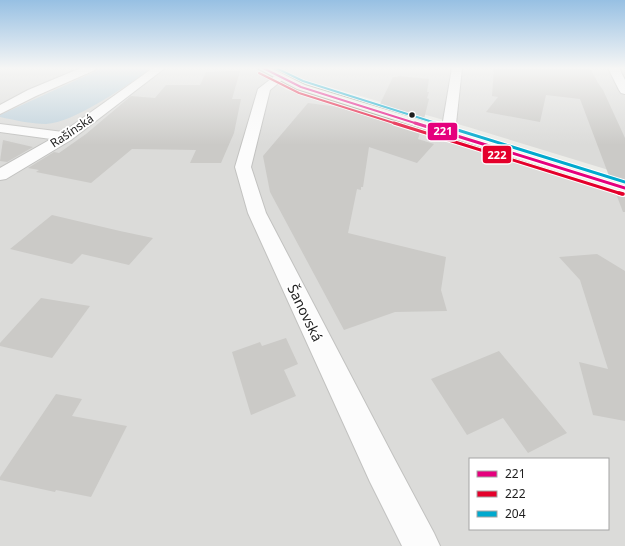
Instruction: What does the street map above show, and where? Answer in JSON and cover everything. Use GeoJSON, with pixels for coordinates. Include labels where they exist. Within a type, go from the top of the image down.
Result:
{"type":"FeatureCollection","features":[{"type":"Feature","properties":{"kind":"street"},"geometry":{"type":"LineString","coordinates":[[0,110],[33,93]]}},
{"type":"Feature","properties":{"kind":"street","name":"Rašínská"},"geometry":{"type":"LineString","coordinates":[[0,175],[66,137],[125,93]]}},
{"type":"Feature","properties":{"kind":"street","name":"Šanovská"},"geometry":{"type":"LineString","coordinates":[[263,93],[243,168],[257,213],[382,470],[421,546]]}},
{"type":"Feature","properties":{"kind":"street"},"geometry":{"type":"LineString","coordinates":[[322,93],[625,188]]}},
{"type":"Feature","properties":{"kind":"street"},"geometry":{"type":"LineString","coordinates":[[448,133],[453,93]]}},
{"type":"Feature","properties":{"kind":"street"},"geometry":{"type":"LineString","coordinates":[[0,128],[66,137]]}},
{"type":"Feature","properties":{"kind":"shaded area"},"geometry":{"type":"Polygon","coordinates":[[[0,93],[298,93],[625,197],[625,546],[0,546],[0,93]]]}},
{"type":"Feature","properties":{"kind":"shaded area"},"geometry":{"type":"Polygon","coordinates":[[[352,93],[625,93],[625,175],[352,93]]]}},
{"type":"Feature","properties":{"kind":"water"},"geometry":{"type":"Polygon","coordinates":[[[47,93],[115,93],[84,111],[58,122],[46,124],[23,122],[0,117],[0,115],[47,93]]]}},
{"type":"Feature","properties":{"kind":"building"},"geometry":{"type":"Polygon","coordinates":[[[159,93],[234,93],[232,99],[241,99],[234,133],[221,163],[190,163],[196,150],[132,149],[91,183],[36,172],[39,170],[28,168],[54,152],[59,153],[86,134],[131,96],[155,98],[159,93]]]}},
{"type":"Feature","properties":{"kind":"building"},"geometry":{"type":"Polygon","coordinates":[[[385,93],[429,93],[427,98],[429,99],[424,119],[379,106],[385,93]]]}},
{"type":"Feature","properties":{"kind":"building"},"geometry":{"type":"Polygon","coordinates":[[[492,93],[605,93],[625,138],[625,180],[609,176],[580,99],[546,95],[540,122],[486,112],[498,97],[492,96],[492,93]]]}},
{"type":"Feature","properties":{"kind":"building"},"geometry":{"type":"Polygon","coordinates":[[[308,103],[354,109],[421,130],[418,139],[434,144],[417,163],[369,147],[363,187],[361,187],[361,190],[357,189],[348,233],[446,257],[441,290],[447,311],[395,312],[344,330],[270,192],[263,156],[308,103]]]}},
{"type":"Feature","properties":{"kind":"building"},"geometry":{"type":"Polygon","coordinates":[[[3,140],[33,147],[7,162],[0,161],[3,140]]]}},
{"type":"Feature","properties":{"kind":"building"},"geometry":{"type":"Polygon","coordinates":[[[615,191],[625,194],[625,212],[623,212],[615,191]]]}},
{"type":"Feature","properties":{"kind":"building"},"geometry":{"type":"Polygon","coordinates":[[[52,215],[153,238],[129,265],[82,254],[72,264],[10,249],[52,215]]]}},
{"type":"Feature","properties":{"kind":"building"},"geometry":{"type":"Polygon","coordinates":[[[597,254],[625,271],[625,421],[593,415],[579,362],[608,369],[580,280],[559,257],[597,254]]]}},
{"type":"Feature","properties":{"kind":"building"},"geometry":{"type":"Polygon","coordinates":[[[41,298],[90,306],[52,358],[0,346],[0,343],[41,298]]]}},
{"type":"Feature","properties":{"kind":"building"},"geometry":{"type":"Polygon","coordinates":[[[286,338],[298,364],[284,370],[296,396],[251,415],[232,352],[260,342],[262,346],[286,338]]]}},
{"type":"Feature","properties":{"kind":"building"},"geometry":{"type":"Polygon","coordinates":[[[499,351],[567,433],[528,453],[503,418],[467,435],[431,379],[499,351]]]}},
{"type":"Feature","properties":{"kind":"building"},"geometry":{"type":"Polygon","coordinates":[[[56,394],[82,399],[72,416],[127,426],[91,497],[56,490],[55,492],[0,480],[0,477],[56,394]]]}},
{"type":"Feature","properties":{"kind":"transit line","name":"222"},"geometry":{"type":"LineString","coordinates":[[301,93],[623,194]]}},
{"type":"Feature","properties":{"kind":"transit line","name":"221"},"geometry":{"type":"LineString","coordinates":[[322,93],[625,188]]}},
{"type":"Feature","properties":{"kind":"transit line","name":"204"},"geometry":{"type":"LineString","coordinates":[[343,93],[625,182]]}}]}
